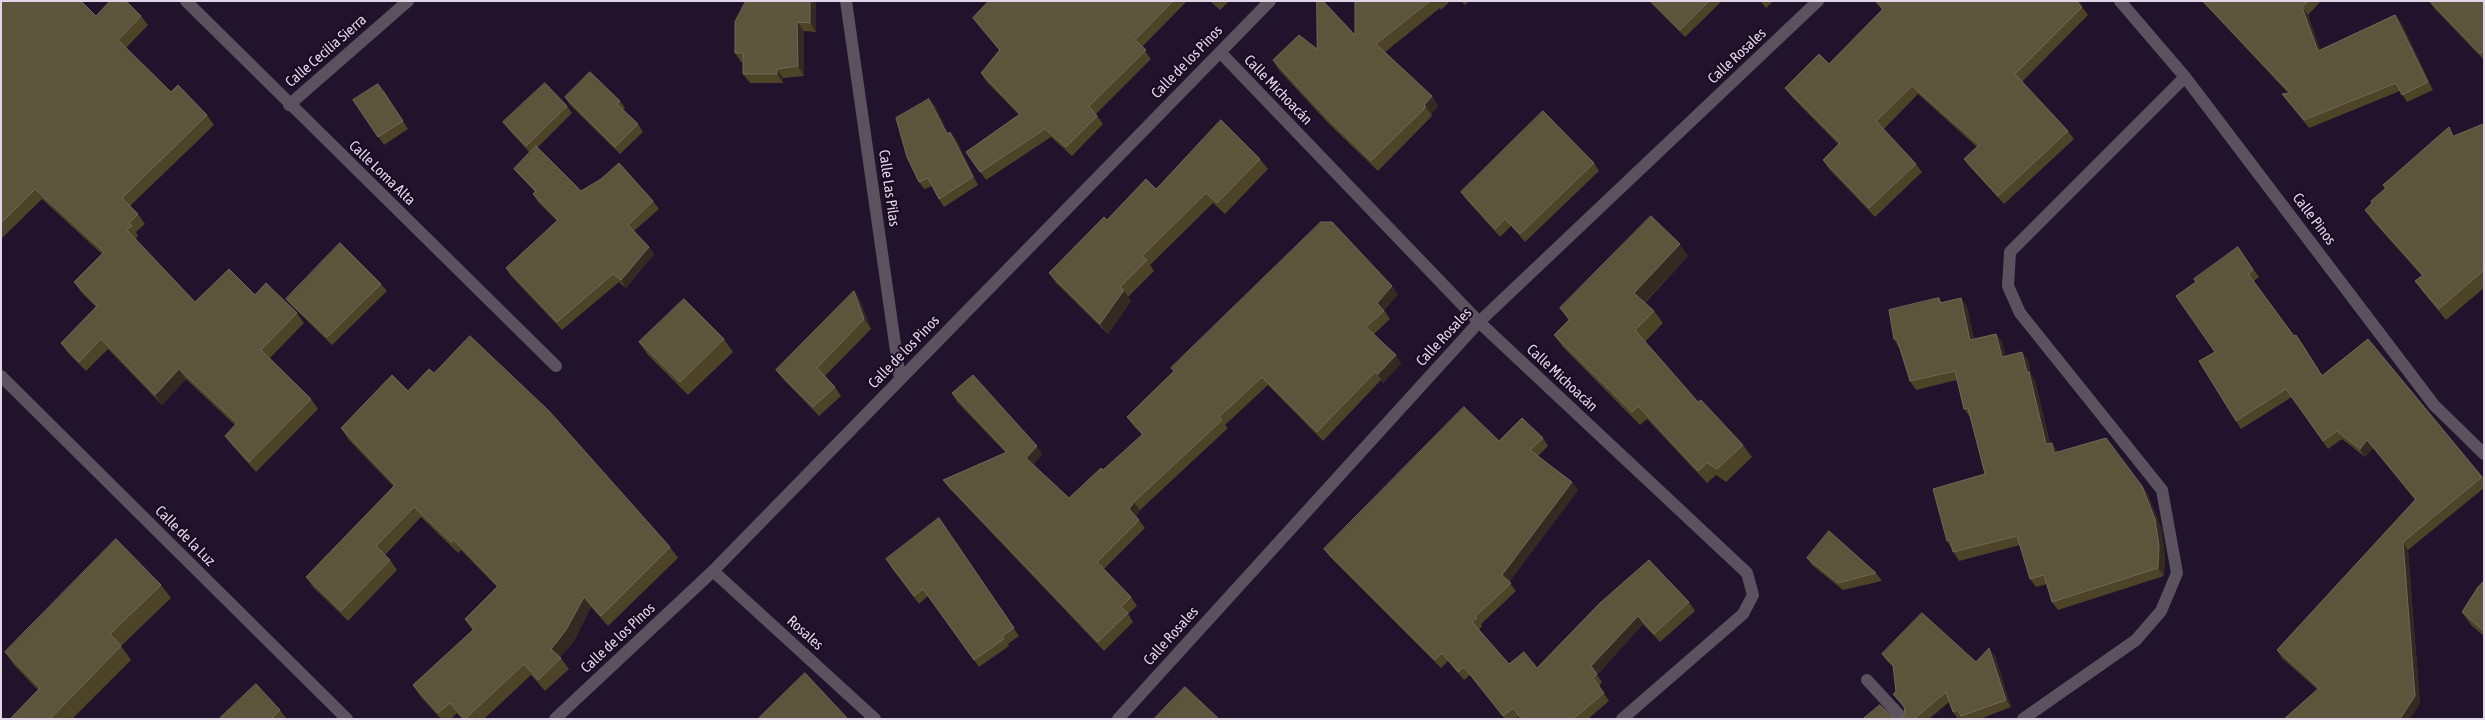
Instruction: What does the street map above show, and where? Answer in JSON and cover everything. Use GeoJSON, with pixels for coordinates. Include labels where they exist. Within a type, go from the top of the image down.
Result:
{"type":"FeatureCollection","features":[{"type":"Feature","properties":{"kind":"street","name":"Calle Loma Alta"},"geometry":{"type":"LineString","coordinates":[[186,1],[289,105],[556,366]]}},
{"type":"Feature","properties":{"kind":"street","name":"Calle Cecilia Sierra"},"geometry":{"type":"LineString","coordinates":[[289,105],[408,1]]}},
{"type":"Feature","properties":{"kind":"street","name":"Calle Las Pilas"},"geometry":{"type":"LineString","coordinates":[[846,1],[900,379]]}},
{"type":"Feature","properties":{"kind":"street","name":"Calle de los Pinos"},"geometry":{"type":"LineString","coordinates":[[555,719],[713,571],[1270,1]]}},
{"type":"Feature","properties":{"kind":"street","name":"Calle Rosales"},"geometry":{"type":"LineString","coordinates":[[1118,719],[1479,322],[1818,1]]}},
{"type":"Feature","properties":{"kind":"street","name":"Calle Pinos"},"geometry":{"type":"LineString","coordinates":[[2120,1],[2185,77],[2434,405],[2484,454]]}},
{"type":"Feature","properties":{"kind":"street","name":"Calle Michoacán"},"geometry":{"type":"LineString","coordinates":[[1220,52],[1479,322],[1747,573],[1753,595],[1743,614],[1622,719]]}},
{"type":"Feature","properties":{"kind":"street"},"geometry":{"type":"LineString","coordinates":[[2023,719],[2136,640],[2162,612],[2177,573],[2162,490],[2020,313],[2008,286],[2010,252],[2185,77]]}},
{"type":"Feature","properties":{"kind":"street","name":"Calle de la Luz"},"geometry":{"type":"LineString","coordinates":[[1,376],[347,719]]}},
{"type":"Feature","properties":{"kind":"street","name":"Rosales"},"geometry":{"type":"LineString","coordinates":[[713,571],[875,719]]}},
{"type":"Feature","properties":{"kind":"street"},"geometry":{"type":"LineString","coordinates":[[1867,680],[1903,719]]}},
{"type":"Feature","properties":{"kind":"building"},"geometry":{"type":"Polygon","coordinates":[[[1,1],[81,1],[96,16],[110,1],[126,1],[141,16],[118,40],[171,92],[178,85],[207,115],[122,198],[138,214],[129,223],[132,226],[127,230],[195,302],[229,269],[255,295],[266,283],[297,313],[261,350],[311,399],[249,462],[225,436],[237,423],[179,369],[155,395],[101,339],[79,362],[61,343],[97,306],[74,282],[104,252],[35,189],[1,223],[1,1]]]}},
{"type":"Feature","properties":{"kind":"building"},"geometry":{"type":"Polygon","coordinates":[[[746,1],[810,1],[810,23],[797,22],[798,66],[777,69],[777,74],[743,74],[743,53],[735,53],[735,22],[746,1]]]}},
{"type":"Feature","properties":{"kind":"building"},"geometry":{"type":"Polygon","coordinates":[[[989,1],[1173,1],[1135,40],[1146,50],[1089,106],[1097,116],[1066,147],[1045,129],[980,172],[966,152],[1020,114],[981,73],[1000,50],[973,18],[989,1]]]}},
{"type":"Feature","properties":{"kind":"building"},"geometry":{"type":"Polygon","coordinates":[[[1317,1],[1323,1],[1355,35],[1355,1],[1430,1],[1376,44],[1432,96],[1424,105],[1426,107],[1371,161],[1324,115],[1273,60],[1299,35],[1317,49],[1317,1]]]}},
{"type":"Feature","properties":{"kind":"building"},"geometry":{"type":"Polygon","coordinates":[[[1651,1],[1709,1],[1680,30],[1651,1]]]}},
{"type":"Feature","properties":{"kind":"building"},"geometry":{"type":"Polygon","coordinates":[[[1876,1],[2077,1],[2082,7],[2015,74],[2068,131],[1998,196],[1964,159],[1979,145],[1912,86],[1876,121],[1916,164],[1869,208],[1823,160],[1840,143],[1785,88],[1819,54],[1829,64],[1883,9],[1876,1]]]}},
{"type":"Feature","properties":{"kind":"building"},"geometry":{"type":"Polygon","coordinates":[[[2203,1],[2309,1],[2302,7],[2318,51],[2395,15],[2428,82],[2402,95],[2396,83],[2304,120],[2282,94],[2290,93],[2203,1]]]}},
{"type":"Feature","properties":{"kind":"building"},"geometry":{"type":"Polygon","coordinates":[[[2430,1],[2484,1],[2484,51],[2480,53],[2430,1]]]}},
{"type":"Feature","properties":{"kind":"building"},"geometry":{"type":"Polygon","coordinates":[[[590,72],[620,101],[617,104],[638,124],[615,147],[565,97],[590,72]]]}},
{"type":"Feature","properties":{"kind":"building"},"geometry":{"type":"Polygon","coordinates":[[[545,83],[567,106],[526,146],[503,122],[545,83]]]}},
{"type":"Feature","properties":{"kind":"building"},"geometry":{"type":"Polygon","coordinates":[[[378,84],[403,121],[378,137],[353,100],[378,84]]]}},
{"type":"Feature","properties":{"kind":"building"},"geometry":{"type":"Polygon","coordinates":[[[929,99],[947,134],[950,132],[973,177],[939,199],[928,178],[919,182],[907,157],[896,118],[929,99]]]}},
{"type":"Feature","properties":{"kind":"building"},"geometry":{"type":"Polygon","coordinates":[[[1543,111],[1594,163],[1520,234],[1505,219],[1495,229],[1461,192],[1543,111]]]}},
{"type":"Feature","properties":{"kind":"building"},"geometry":{"type":"Polygon","coordinates":[[[1221,120],[1260,159],[1217,203],[1206,193],[1142,256],[1147,260],[1120,287],[1124,290],[1100,324],[1049,273],[1104,217],[1107,220],[1146,179],[1156,189],[1221,120]]]}},
{"type":"Feature","properties":{"kind":"building"},"geometry":{"type":"Polygon","coordinates":[[[2484,124],[2484,270],[2439,309],[2415,281],[2423,275],[2365,210],[2372,203],[2371,201],[2386,188],[2383,185],[2449,127],[2453,136],[2484,124]]]}},
{"type":"Feature","properties":{"kind":"building"},"geometry":{"type":"Polygon","coordinates":[[[536,146],[581,191],[601,179],[619,163],[653,201],[628,225],[649,247],[621,280],[613,274],[557,322],[506,268],[558,220],[533,194],[536,191],[514,169],[536,146]]]}},
{"type":"Feature","properties":{"kind":"building"},"geometry":{"type":"Polygon","coordinates":[[[1651,216],[1680,244],[1634,293],[1654,311],[1635,330],[1698,402],[1701,400],[1743,445],[1717,469],[1707,463],[1698,471],[1638,406],[1632,412],[1554,335],[1570,319],[1560,308],[1651,216]]]}},
{"type":"Feature","properties":{"kind":"building"},"geometry":{"type":"Polygon","coordinates":[[[1321,222],[1332,222],[1392,286],[1377,303],[1384,311],[1366,327],[1396,355],[1378,374],[1375,372],[1317,432],[1262,377],[1219,417],[1222,420],[1134,502],[1129,509],[1139,520],[1097,562],[1131,597],[1121,607],[1128,613],[1098,642],[943,480],[1007,452],[952,393],[973,375],[1037,446],[1026,458],[1069,498],[1101,468],[1103,470],[1143,434],[1127,417],[1174,371],[1171,368],[1321,222]]]}},
{"type":"Feature","properties":{"kind":"building"},"geometry":{"type":"Polygon","coordinates":[[[340,243],[381,284],[327,337],[286,299],[340,243]]]}},
{"type":"Feature","properties":{"kind":"building"},"geometry":{"type":"Polygon","coordinates":[[[2238,247],[2253,270],[2248,274],[2294,336],[2296,335],[2322,376],[2368,339],[2482,477],[2403,542],[2415,696],[2400,719],[2284,719],[2319,688],[2277,650],[2416,499],[2367,440],[2360,449],[2337,431],[2323,441],[2286,389],[2236,421],[2199,361],[2215,352],[2176,296],[2196,282],[2194,279],[2238,247]]]}},
{"type":"Feature","properties":{"kind":"building"},"geometry":{"type":"Polygon","coordinates":[[[854,291],[864,319],[817,368],[835,387],[813,407],[776,370],[854,291]]]}},
{"type":"Feature","properties":{"kind":"building"},"geometry":{"type":"Polygon","coordinates":[[[1939,298],[1940,303],[1961,298],[1970,340],[1996,334],[2002,357],[2022,352],[2027,372],[2029,372],[2046,444],[2052,443],[2054,453],[2106,438],[2142,486],[2155,519],[2159,546],[2158,568],[2052,602],[2044,575],[2030,579],[2017,536],[1953,552],[1950,540],[1947,541],[1933,489],[1985,474],[1968,408],[1964,409],[1955,371],[1910,381],[1897,339],[1894,339],[1889,310],[1939,298]]]}},
{"type":"Feature","properties":{"kind":"building"},"geometry":{"type":"Polygon","coordinates":[[[684,299],[724,339],[680,382],[639,342],[684,299]]]}},
{"type":"Feature","properties":{"kind":"building"},"geometry":{"type":"Polygon","coordinates":[[[470,336],[549,411],[670,547],[601,616],[584,597],[566,630],[551,649],[561,658],[538,680],[524,664],[464,719],[450,703],[438,713],[413,685],[474,629],[465,619],[498,586],[454,540],[451,542],[414,507],[376,546],[390,560],[341,611],[306,577],[395,485],[341,428],[392,375],[408,391],[429,369],[434,373],[470,336]]]}},
{"type":"Feature","properties":{"kind":"building"},"geometry":{"type":"Polygon","coordinates":[[[1464,407],[1499,441],[1522,418],[1543,438],[1530,450],[1572,482],[1502,575],[1511,583],[1472,622],[1509,664],[1524,652],[1537,668],[1600,603],[1649,560],[1689,602],[1654,634],[1638,616],[1591,666],[1597,674],[1593,678],[1604,693],[1573,719],[1521,719],[1513,708],[1503,716],[1464,667],[1458,672],[1442,653],[1435,660],[1324,549],[1464,407]]]}},
{"type":"Feature","properties":{"kind":"building"},"geometry":{"type":"Polygon","coordinates":[[[939,518],[1014,628],[1002,636],[1004,639],[974,660],[923,589],[914,596],[886,559],[939,518]]]}},
{"type":"Feature","properties":{"kind":"building"},"geometry":{"type":"Polygon","coordinates":[[[1829,531],[1876,573],[1838,583],[1807,558],[1829,531]]]}},
{"type":"Feature","properties":{"kind":"building"},"geometry":{"type":"Polygon","coordinates":[[[116,539],[161,585],[110,634],[121,646],[50,719],[10,719],[40,688],[5,652],[116,539]]]}},
{"type":"Feature","properties":{"kind":"building"},"geometry":{"type":"Polygon","coordinates":[[[2484,581],[2484,631],[2462,612],[2484,581]]]}},
{"type":"Feature","properties":{"kind":"building"},"geometry":{"type":"Polygon","coordinates":[[[1922,613],[1976,662],[1989,648],[2006,700],[1961,716],[1958,710],[1953,712],[1946,692],[1914,719],[1900,719],[1905,714],[1904,706],[1893,694],[1896,692],[1893,665],[1882,654],[1922,613]]]}},
{"type":"Feature","properties":{"kind":"building"},"geometry":{"type":"Polygon","coordinates":[[[805,673],[848,719],[758,719],[805,673]]]}},
{"type":"Feature","properties":{"kind":"building"},"geometry":{"type":"Polygon","coordinates":[[[256,684],[280,710],[271,719],[219,719],[256,684]]]}},
{"type":"Feature","properties":{"kind":"building"},"geometry":{"type":"Polygon","coordinates":[[[1185,687],[1219,719],[1154,719],[1185,687]]]}},
{"type":"Feature","properties":{"kind":"building"},"geometry":{"type":"Polygon","coordinates":[[[1880,705],[1895,719],[1863,719],[1880,705]]]}}]}
